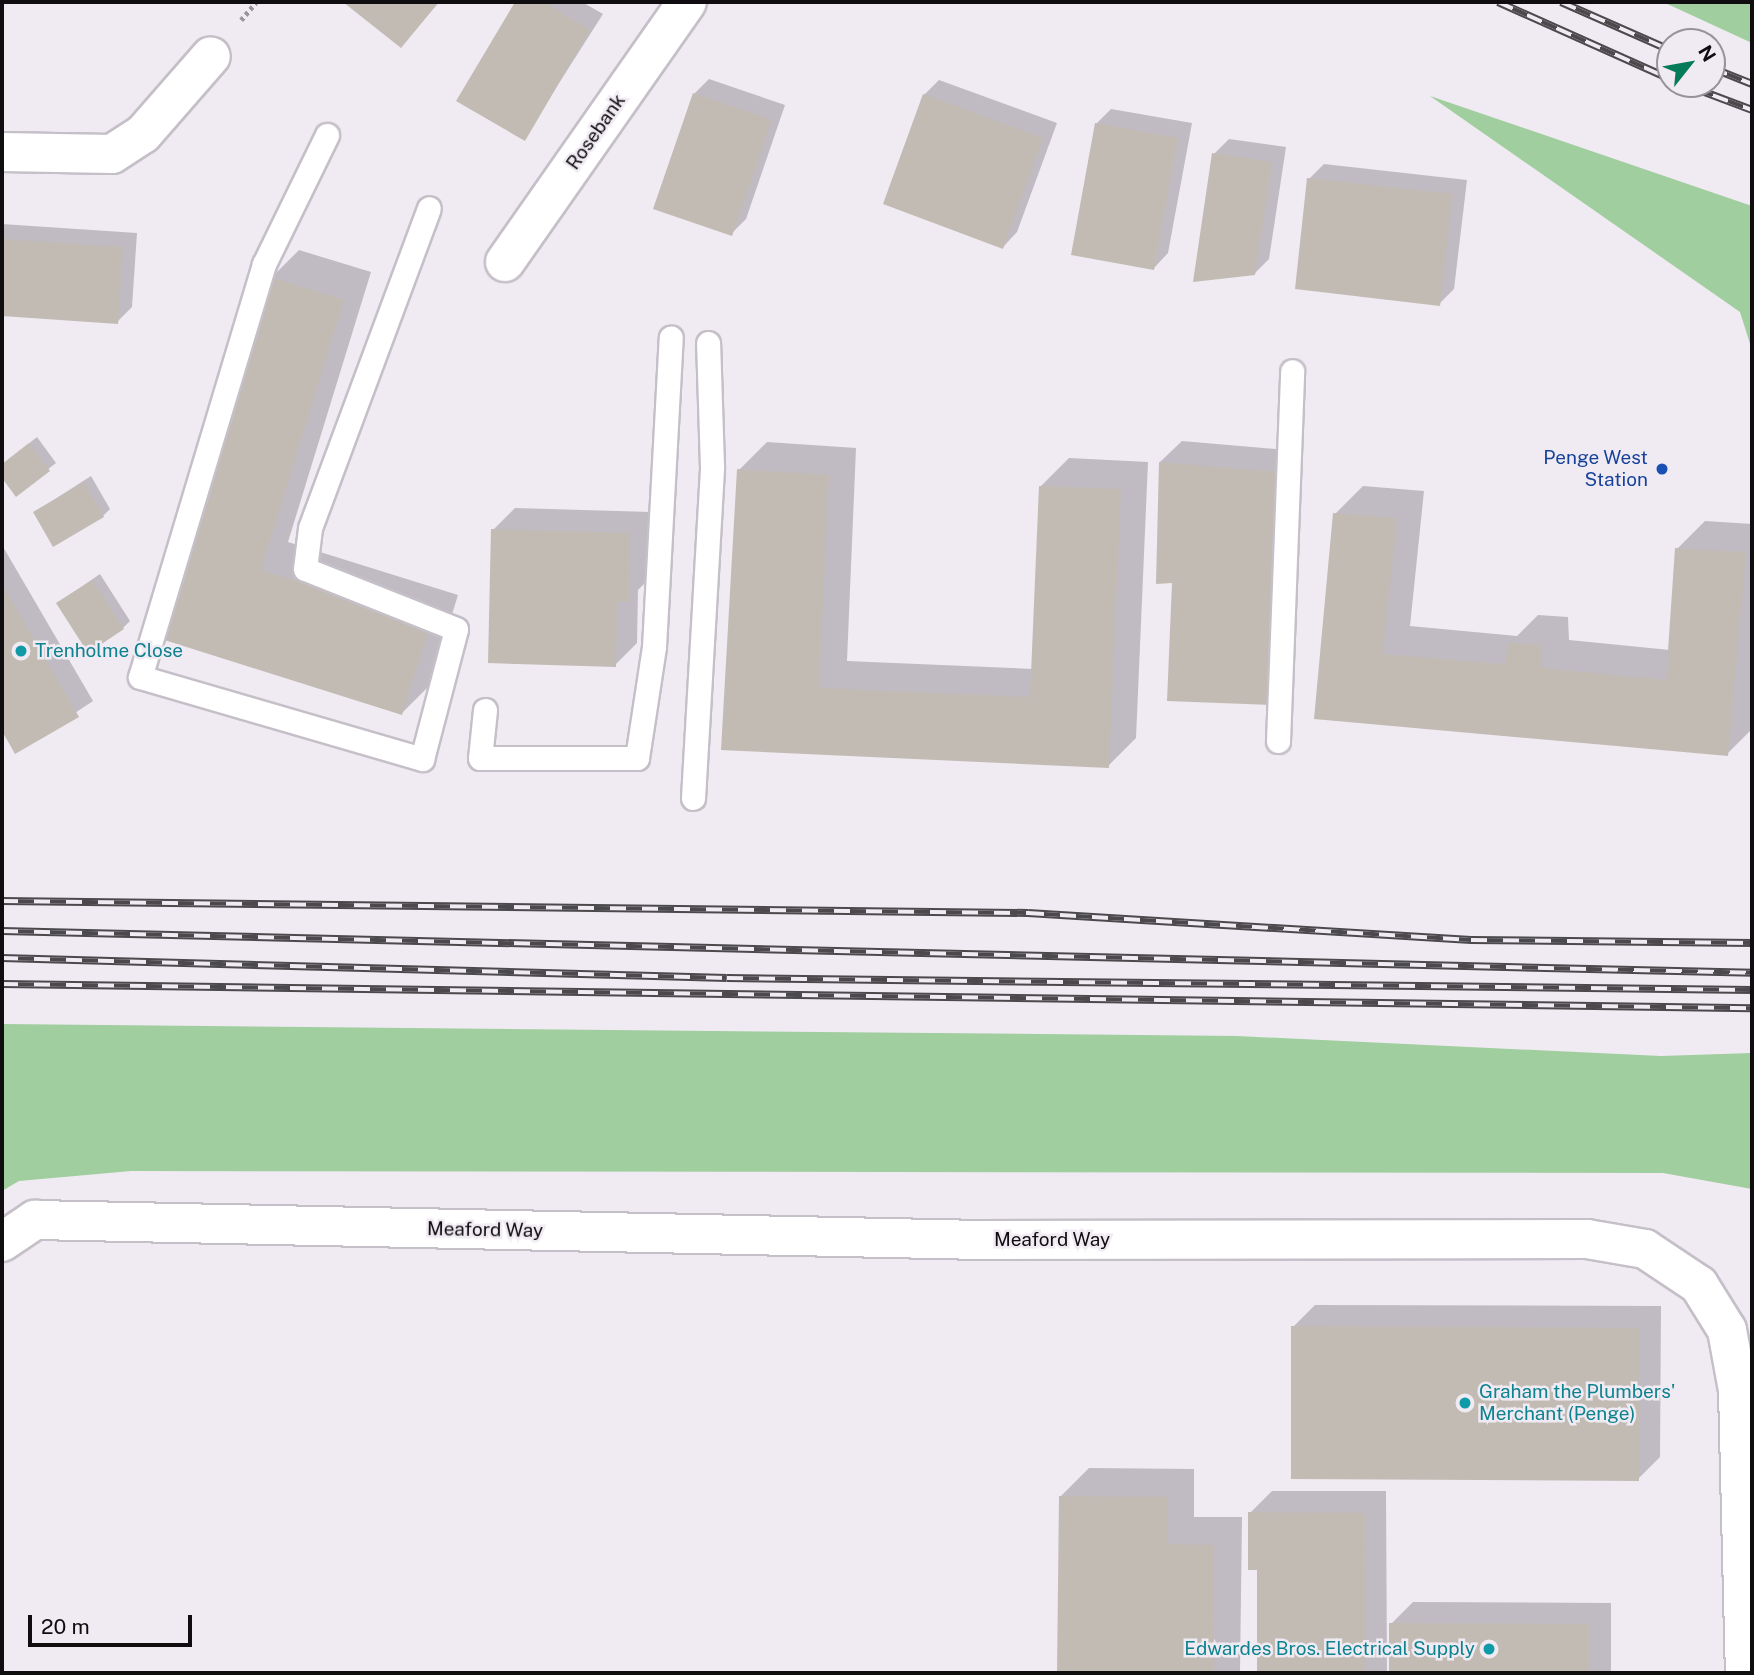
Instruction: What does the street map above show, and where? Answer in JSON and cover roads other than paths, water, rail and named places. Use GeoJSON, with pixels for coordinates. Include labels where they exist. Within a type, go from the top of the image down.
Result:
{"type":"FeatureCollection","features":[{"type":"Feature","properties":{"kind":"street","name":"Rosebank"},"geometry":{"type":"LineString","coordinates":[[505,262],[687,2]]}},
{"type":"Feature","properties":{"kind":"street"},"geometry":{"type":"LineString","coordinates":[[2,152],[112,154],[143,134],[211,56]]}},
{"type":"Feature","properties":{"kind":"street","name":"Meaford Way"},"geometry":{"type":"LineString","coordinates":[[2,1242],[35,1220],[978,1240],[1587,1239],[1645,1248],[1699,1285],[1727,1330],[1738,1390],[1745,1673]]}},
{"type":"Feature","properties":{"kind":"lane"},"geometry":{"type":"LineString","coordinates":[[327,135],[264,264],[140,677],[422,759],[456,629],[305,569],[310,528],[429,208]]}},
{"type":"Feature","properties":{"kind":"lane"},"geometry":{"type":"LineString","coordinates":[[485,710],[480,758],[637,758],[654,647],[671,337]]}},
{"type":"Feature","properties":{"kind":"lane"},"geometry":{"type":"LineString","coordinates":[[693,798],[712,467],[708,343]]}},
{"type":"Feature","properties":{"kind":"lane"},"geometry":{"type":"LineString","coordinates":[[1278,741],[1292,371]]}},
{"type":"Feature","properties":{"kind":"railway"},"geometry":{"type":"LineString","coordinates":[[1498,2],[1656,73]]}},
{"type":"Feature","properties":{"kind":"railway"},"geometry":{"type":"LineString","coordinates":[[1561,2],[1656,44]]}},
{"type":"Feature","properties":{"kind":"railway"},"geometry":{"type":"LineString","coordinates":[[1726,74],[1752,84]]}},
{"type":"Feature","properties":{"kind":"railway"},"geometry":{"type":"LineString","coordinates":[[1720,98],[1752,110]]}},
{"type":"Feature","properties":{"kind":"railway"},"geometry":{"type":"LineString","coordinates":[[2,901],[1028,913],[1471,940],[1752,943]]}},
{"type":"Feature","properties":{"kind":"railway"},"geometry":{"type":"LineString","coordinates":[[2,931],[1752,973]]}},
{"type":"Feature","properties":{"kind":"railway"},"geometry":{"type":"LineString","coordinates":[[2,958],[727,978],[1752,990]]}},
{"type":"Feature","properties":{"kind":"railway"},"geometry":{"type":"LineString","coordinates":[[2,984],[1752,1008]]}},
{"type":"Feature","properties":{"kind":"place","name":"Penge West Station"},"geometry":{"type":"Point","coordinates":[1662,469]}},
{"type":"Feature","properties":{"kind":"place","name":"Trenholme Close"},"geometry":{"type":"Point","coordinates":[21,651]}},
{"type":"Feature","properties":{"kind":"place","name":"Graham the Plumbers' Merchant (Penge)"},"geometry":{"type":"Point","coordinates":[1465,1403]}},
{"type":"Feature","properties":{"kind":"place","name":"Edwardes Bros. Electrical Supply"},"geometry":{"type":"Point","coordinates":[1489,1649]}}]}
